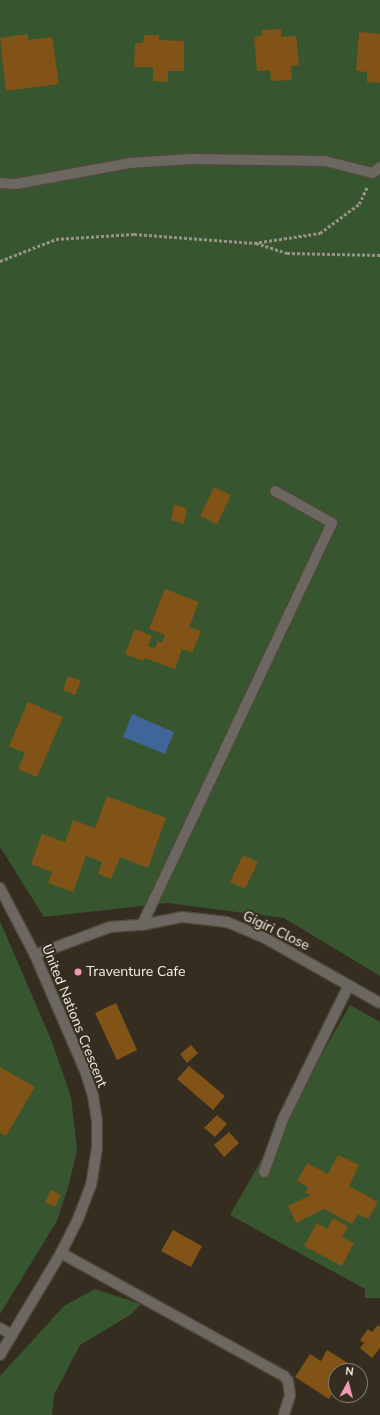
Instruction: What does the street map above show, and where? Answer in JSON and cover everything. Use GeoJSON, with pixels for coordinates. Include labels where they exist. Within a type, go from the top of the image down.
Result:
{"type":"FeatureCollection","features":[{"type":"Feature","properties":{"kind":"street"},"geometry":{"type":"LineString","coordinates":[[0,183],[16,184],[129,163],[191,159],[325,162],[377,170]]}},
{"type":"Feature","properties":{"kind":"street"},"geometry":{"type":"LineString","coordinates":[[142,925],[332,523],[275,492]]}},
{"type":"Feature","properties":{"kind":"street","name":"United Nations Crescent"},"geometry":{"type":"LineString","coordinates":[[0,888],[35,955],[86,1073],[93,1096],[97,1122],[97,1148],[91,1185],[79,1217],[61,1253],[0,1355]]}},
{"type":"Feature","properties":{"kind":"street","name":"Gigiri Close"},"geometry":{"type":"LineString","coordinates":[[35,955],[110,927],[142,925],[182,917],[227,922],[265,938],[380,1003]]}},
{"type":"Feature","properties":{"kind":"street"},"geometry":{"type":"LineString","coordinates":[[264,1172],[283,1119],[349,985]]}},
{"type":"Feature","properties":{"kind":"street"},"geometry":{"type":"LineString","coordinates":[[61,1253],[284,1376],[288,1381],[290,1395],[284,1415]]}},
{"type":"Feature","properties":{"kind":"street"},"geometry":{"type":"LineString","coordinates":[[0,1328],[12,1335]]}},
{"type":"Feature","properties":{"kind":"path"},"geometry":{"type":"LineString","coordinates":[[254,243],[320,233],[359,204],[377,170]]}},
{"type":"Feature","properties":{"kind":"path"},"geometry":{"type":"LineString","coordinates":[[0,261],[56,239],[134,234],[254,243],[287,253],[380,255]]}},
{"type":"Feature","properties":{"kind":"green space"},"geometry":{"type":"Polygon","coordinates":[[[0,0],[380,0],[380,976],[284,918],[167,903],[44,917],[0,847],[0,0]]]}},
{"type":"Feature","properties":{"kind":"green space"},"geometry":{"type":"Polygon","coordinates":[[[0,921],[52,1042],[71,1097],[77,1150],[69,1184],[57,1221],[0,1314],[0,921]]]}},
{"type":"Feature","properties":{"kind":"green space"},"geometry":{"type":"Polygon","coordinates":[[[350,1005],[380,1022],[380,1298],[365,1298],[365,1289],[230,1215],[350,1005]]]}},
{"type":"Feature","properties":{"kind":"green space"},"geometry":{"type":"Polygon","coordinates":[[[95,1289],[141,1304],[130,1315],[80,1345],[54,1395],[52,1415],[0,1415],[0,1376],[64,1306],[95,1289]]]}},
{"type":"Feature","properties":{"kind":"water"},"geometry":{"type":"Polygon","coordinates":[[[132,714],[174,732],[165,754],[123,737],[132,714]]]}},
{"type":"Feature","properties":{"kind":"building"},"geometry":{"type":"Polygon","coordinates":[[[281,29],[281,37],[296,36],[299,65],[291,66],[292,80],[271,81],[270,70],[257,71],[254,37],[262,36],[262,30],[281,29]]]}},
{"type":"Feature","properties":{"kind":"building"},"geometry":{"type":"Polygon","coordinates":[[[359,32],[380,34],[380,83],[367,82],[367,72],[356,71],[359,32]]]}},
{"type":"Feature","properties":{"kind":"building"},"geometry":{"type":"Polygon","coordinates":[[[28,34],[28,40],[52,37],[59,84],[6,91],[0,38],[28,34]]]}},
{"type":"Feature","properties":{"kind":"building"},"geometry":{"type":"Polygon","coordinates":[[[144,35],[159,35],[159,40],[184,41],[184,71],[168,71],[168,82],[153,81],[153,67],[134,67],[135,43],[143,43],[144,35]]]}},
{"type":"Feature","properties":{"kind":"building"},"geometry":{"type":"Polygon","coordinates":[[[214,487],[231,495],[217,524],[200,516],[214,487]]]}},
{"type":"Feature","properties":{"kind":"building"},"geometry":{"type":"Polygon","coordinates":[[[174,505],[187,508],[184,524],[171,520],[174,505]]]}},
{"type":"Feature","properties":{"kind":"building"},"geometry":{"type":"Polygon","coordinates":[[[165,589],[199,602],[189,627],[201,631],[192,653],[182,649],[175,669],[144,658],[143,661],[125,654],[135,629],[152,636],[148,646],[155,649],[158,641],[162,643],[165,635],[149,629],[165,589]]]}},
{"type":"Feature","properties":{"kind":"building"},"geometry":{"type":"Polygon","coordinates":[[[68,676],[81,681],[75,695],[63,690],[68,676]]]}},
{"type":"Feature","properties":{"kind":"building"},"geometry":{"type":"Polygon","coordinates":[[[28,702],[63,717],[37,777],[18,769],[25,753],[9,746],[28,702]]]}},
{"type":"Feature","properties":{"kind":"building"},"geometry":{"type":"Polygon","coordinates":[[[107,796],[166,818],[148,868],[120,857],[111,879],[98,874],[102,862],[86,856],[73,892],[48,883],[52,872],[31,864],[42,834],[65,842],[73,820],[95,828],[107,796]]]}},
{"type":"Feature","properties":{"kind":"building"},"geometry":{"type":"Polygon","coordinates":[[[243,855],[258,862],[245,889],[230,882],[243,855]]]}},
{"type":"Feature","properties":{"kind":"building"},"geometry":{"type":"Polygon","coordinates":[[[116,1003],[137,1050],[117,1060],[95,1013],[116,1003]]]}},
{"type":"Feature","properties":{"kind":"building"},"geometry":{"type":"Polygon","coordinates":[[[191,1045],[198,1053],[187,1063],[180,1054],[191,1045]]]}},
{"type":"Feature","properties":{"kind":"building"},"geometry":{"type":"Polygon","coordinates":[[[189,1066],[225,1096],[213,1110],[177,1079],[189,1066]]]}},
{"type":"Feature","properties":{"kind":"building"},"geometry":{"type":"Polygon","coordinates":[[[0,1067],[35,1087],[6,1136],[0,1133],[0,1067]]]}},
{"type":"Feature","properties":{"kind":"building"},"geometry":{"type":"Polygon","coordinates":[[[217,1115],[227,1124],[215,1137],[204,1128],[217,1115]]]}},
{"type":"Feature","properties":{"kind":"building"},"geometry":{"type":"Polygon","coordinates":[[[229,1132],[239,1143],[224,1157],[214,1145],[229,1132]]]}},
{"type":"Feature","properties":{"kind":"building"},"geometry":{"type":"Polygon","coordinates":[[[338,1155],[359,1165],[349,1186],[378,1202],[368,1219],[358,1214],[352,1224],[324,1209],[296,1223],[288,1206],[311,1195],[305,1193],[308,1187],[297,1181],[307,1163],[328,1174],[338,1155]]]}},
{"type":"Feature","properties":{"kind":"building"},"geometry":{"type":"Polygon","coordinates":[[[51,1190],[61,1195],[55,1207],[45,1202],[51,1190]]]}},
{"type":"Feature","properties":{"kind":"building"},"geometry":{"type":"Polygon","coordinates":[[[333,1218],[348,1227],[342,1237],[354,1243],[342,1266],[304,1246],[317,1223],[327,1229],[333,1218]]]}},
{"type":"Feature","properties":{"kind":"building"},"geometry":{"type":"Polygon","coordinates":[[[173,1230],[202,1246],[191,1267],[161,1251],[173,1230]]]}},
{"type":"Feature","properties":{"kind":"building"},"geometry":{"type":"Polygon","coordinates":[[[378,1325],[380,1327],[380,1348],[372,1358],[360,1348],[364,1343],[360,1340],[368,1329],[372,1332],[378,1325]]]}},
{"type":"Feature","properties":{"kind":"building"},"geometry":{"type":"Polygon","coordinates":[[[327,1350],[348,1363],[328,1363],[328,1398],[295,1377],[310,1354],[321,1361],[327,1350]]]}},
{"type":"Feature","properties":{"kind":"place","name":"Traventure Cafe"},"geometry":{"type":"Point","coordinates":[78,972]}}]}
